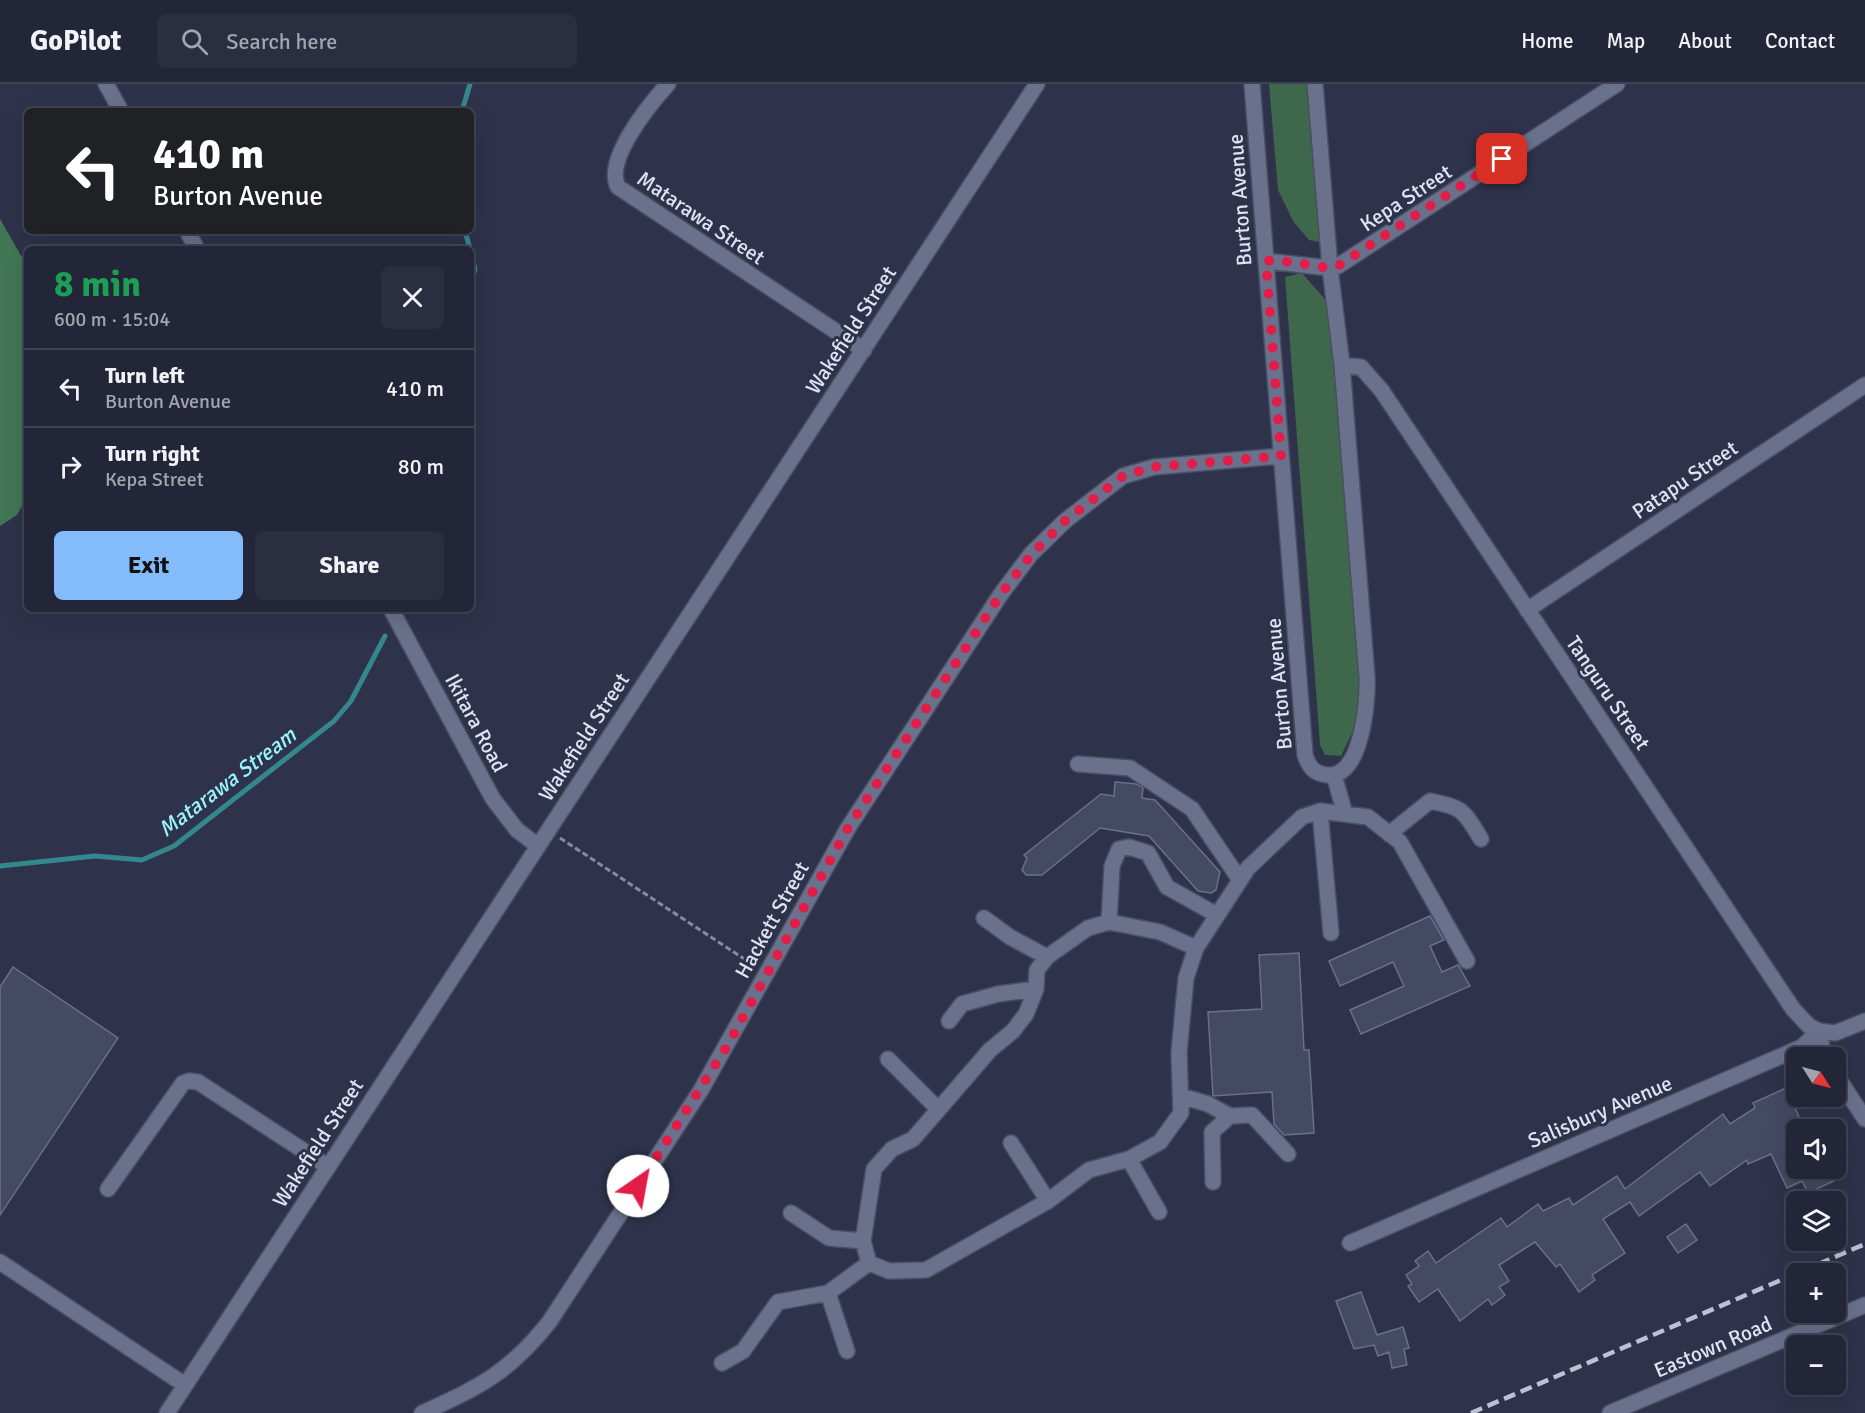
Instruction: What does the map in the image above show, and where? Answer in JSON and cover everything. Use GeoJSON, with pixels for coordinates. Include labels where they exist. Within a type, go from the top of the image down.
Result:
{"type":"FeatureCollection","features":[{"type":"Feature","properties":{"kind":"street"},"geometry":{"type":"LineString","coordinates":[[106,84],[119,108]]}},
{"type":"Feature","properties":{"kind":"street","name":"Matarawa Street"},"geometry":{"type":"LineString","coordinates":[[668,84],[652,102],[616,160],[614,171],[618,188],[864,350]]}},
{"type":"Feature","properties":{"kind":"street","name":"Wakefield Street"},"geometry":{"type":"LineString","coordinates":[[167,1413],[1037,84]]}},
{"type":"Feature","properties":{"kind":"street","name":"Burton Avenue"},"geometry":{"type":"LineString","coordinates":[[1252,84],[1305,755],[1309,766],[1316,772],[1334,775]]}},
{"type":"Feature","properties":{"kind":"street"},"geometry":{"type":"LineString","coordinates":[[1315,84],[1330,268],[1342,365],[1368,703],[1352,758],[1345,768],[1334,775],[1346,814]]}},
{"type":"Feature","properties":{"kind":"street","name":"Kepa Street"},"geometry":{"type":"LineString","coordinates":[[1330,268],[1350,260],[1617,84]]}},
{"type":"Feature","properties":{"kind":"street"},"geometry":{"type":"LineString","coordinates":[[1266,261],[1275,260],[1330,268]]}},
{"type":"Feature","properties":{"kind":"street","name":"Tanguru Street"},"geometry":{"type":"LineString","coordinates":[[1342,365],[1361,367],[1374,380],[1793,1009],[1809,1026],[1819,1031]]}},
{"type":"Feature","properties":{"kind":"street","name":"Patapu Street"},"geometry":{"type":"LineString","coordinates":[[1527,610],[1865,385]]}},
{"type":"Feature","properties":{"kind":"street","name":"Hackett Street"},"geometry":{"type":"LineString","coordinates":[[422,1413],[476,1389],[498,1375],[534,1342],[701,1090],[848,828],[1001,594],[1047,538],[1110,484],[1136,471],[1281,456]]}},
{"type":"Feature","properties":{"kind":"street","name":"Ikitara Road"},"geometry":{"type":"LineString","coordinates":[[393,612],[493,799],[517,830],[538,846]]}},
{"type":"Feature","properties":{"kind":"street"},"geometry":{"type":"LineString","coordinates":[[1078,764],[1130,768],[1192,809],[1240,880]]}},
{"type":"Feature","properties":{"kind":"street"},"geometry":{"type":"LineString","coordinates":[[1389,834],[1430,801],[1454,805],[1464,811],[1481,839]]}},
{"type":"Feature","properties":{"kind":"street"},"geometry":{"type":"LineString","coordinates":[[1320,810],[1331,933]]}},
{"type":"Feature","properties":{"kind":"street"},"geometry":{"type":"LineString","coordinates":[[869,1263],[889,1271],[926,1270],[1048,1201],[1089,1170],[1129,1159],[1160,1142],[1181,1113],[1179,1053],[1186,978],[1196,948],[1248,868],[1302,817],[1320,810],[1368,817],[1400,842],[1467,961]]}},
{"type":"Feature","properties":{"kind":"street"},"geometry":{"type":"LineString","coordinates":[[1108,922],[1112,866],[1119,849],[1129,847],[1148,853],[1167,887],[1217,915]]}},
{"type":"Feature","properties":{"kind":"street"},"geometry":{"type":"LineString","coordinates":[[984,918],[1010,937],[1047,957]]}},
{"type":"Feature","properties":{"kind":"street"},"geometry":{"type":"LineString","coordinates":[[869,1263],[863,1241],[874,1169],[892,1149],[913,1138],[990,1050],[1013,1031],[1026,1014],[1036,989],[1036,970],[1047,957],[1088,928],[1108,922],[1160,932],[1196,948]]}},
{"type":"Feature","properties":{"kind":"street"},"geometry":{"type":"LineString","coordinates":[[949,1021],[962,1004],[998,994],[1036,989]]}},
{"type":"Feature","properties":{"kind":"street"},"geometry":{"type":"LineString","coordinates":[[1822,1047],[1819,1031],[1835,1033],[1865,1021]]}},
{"type":"Feature","properties":{"kind":"street","name":"Salisbury Avenue"},"geometry":{"type":"LineString","coordinates":[[1350,1243],[1802,1047],[1819,1031]]}},
{"type":"Feature","properties":{"kind":"street"},"geometry":{"type":"LineString","coordinates":[[888,1059],[938,1109]]}},
{"type":"Feature","properties":{"kind":"street"},"geometry":{"type":"LineString","coordinates":[[108,1189],[183,1083],[189,1081],[198,1082],[327,1166]]}},
{"type":"Feature","properties":{"kind":"street"},"geometry":{"type":"LineString","coordinates":[[1846,1090],[1865,1119]]}},
{"type":"Feature","properties":{"kind":"street"},"geometry":{"type":"LineString","coordinates":[[1181,1096],[1208,1104],[1230,1116],[1252,1114],[1288,1154]]}},
{"type":"Feature","properties":{"kind":"street"},"geometry":{"type":"LineString","coordinates":[[1213,1182],[1212,1132],[1230,1116]]}},
{"type":"Feature","properties":{"kind":"street"},"geometry":{"type":"LineString","coordinates":[[1011,1143],[1048,1201]]}},
{"type":"Feature","properties":{"kind":"street"},"geometry":{"type":"LineString","coordinates":[[1129,1159],[1159,1212]]}},
{"type":"Feature","properties":{"kind":"street"},"geometry":{"type":"LineString","coordinates":[[791,1213],[829,1238],[863,1241]]}},
{"type":"Feature","properties":{"kind":"street"},"geometry":{"type":"LineString","coordinates":[[0,1262],[185,1385]]}},
{"type":"Feature","properties":{"kind":"street"},"geometry":{"type":"LineString","coordinates":[[722,1363],[743,1351],[778,1302],[828,1293],[869,1263]]}},
{"type":"Feature","properties":{"kind":"street"},"geometry":{"type":"LineString","coordinates":[[828,1293],[847,1351]]}},
{"type":"Feature","properties":{"kind":"street","name":"Eastown Road"},"geometry":{"type":"LineString","coordinates":[[1610,1413],[1865,1305]]}},
{"type":"Feature","properties":{"kind":"path"},"geometry":{"type":"LineString","coordinates":[[549,830],[767,973]]}},
{"type":"Feature","properties":{"kind":"green space"},"geometry":{"type":"Polygon","coordinates":[[[1269,84],[1315,84],[1325,237],[1320,242],[1309,240],[1293,221],[1278,190],[1269,84]]]}},
{"type":"Feature","properties":{"kind":"green space"},"geometry":{"type":"Polygon","coordinates":[[[0,219],[24,261],[24,502],[17,515],[0,526],[0,219]]]}},
{"type":"Feature","properties":{"kind":"green space"},"geometry":{"type":"Polygon","coordinates":[[[1302,273],[1335,311],[1369,675],[1354,729],[1341,756],[1325,755],[1320,745],[1285,277],[1302,273]]]}},
{"type":"Feature","properties":{"kind":"building"},"geometry":{"type":"Polygon","coordinates":[[[1115,782],[1137,784],[1143,788],[1142,798],[1155,800],[1220,872],[1216,890],[1211,893],[1198,891],[1149,836],[1100,828],[1042,875],[1026,875],[1022,870],[1027,858],[1024,855],[1101,794],[1114,796],[1115,782]]]}},
{"type":"Feature","properties":{"kind":"building"},"geometry":{"type":"Polygon","coordinates":[[[1430,916],[1444,940],[1430,946],[1442,972],[1458,965],[1470,986],[1361,1034],[1350,1010],[1404,986],[1393,962],[1340,986],[1329,961],[1430,916]]]}},
{"type":"Feature","properties":{"kind":"building"},"geometry":{"type":"Polygon","coordinates":[[[1299,953],[1304,1050],[1309,1050],[1314,1133],[1284,1135],[1274,1124],[1272,1092],[1213,1096],[1208,1012],[1262,1009],[1259,955],[1299,953]]]}},
{"type":"Feature","properties":{"kind":"building"},"geometry":{"type":"Polygon","coordinates":[[[13,967],[118,1038],[0,1215],[0,987],[13,967]]]}},
{"type":"Feature","properties":{"kind":"building"},"geometry":{"type":"Polygon","coordinates":[[[1786,1088],[1786,1107],[1795,1107],[1800,1119],[1786,1119],[1786,1179],[1833,1179],[1834,1181],[1812,1191],[1807,1191],[1802,1181],[1787,1188],[1771,1154],[1748,1164],[1747,1160],[1710,1186],[1700,1172],[1639,1216],[1630,1202],[1603,1219],[1625,1253],[1592,1275],[1595,1280],[1579,1292],[1560,1264],[1556,1267],[1535,1242],[1499,1265],[1509,1281],[1499,1287],[1505,1295],[1492,1305],[1488,1299],[1460,1321],[1438,1289],[1419,1302],[1408,1286],[1412,1284],[1406,1275],[1419,1266],[1415,1261],[1428,1251],[1436,1263],[1501,1218],[1507,1227],[1538,1204],[1543,1211],[1569,1198],[1573,1205],[1617,1176],[1625,1189],[1723,1114],[1730,1124],[1755,1108],[1753,1103],[1786,1088]]]}},
{"type":"Feature","properties":{"kind":"building"},"geometry":{"type":"Polygon","coordinates":[[[1686,1224],[1697,1240],[1678,1253],[1667,1237],[1686,1224]]]}},
{"type":"Feature","properties":{"kind":"building"},"geometry":{"type":"Polygon","coordinates":[[[1361,1292],[1377,1335],[1403,1327],[1409,1348],[1404,1349],[1407,1365],[1392,1368],[1389,1352],[1378,1356],[1374,1345],[1354,1349],[1336,1301],[1361,1292]]]}},
{"type":"Feature","properties":{"kind":"waterway","name":"Matarawa Stream"},"geometry":{"type":"LineString","coordinates":[[463,108],[470,84]]}},
{"type":"Feature","properties":{"kind":"waterway","name":"Matarawa Stream"},"geometry":{"type":"LineString","coordinates":[[466,234],[469,246]]}},
{"type":"Feature","properties":{"kind":"waterway","name":"Matarawa Stream"},"geometry":{"type":"LineString","coordinates":[[474,265],[474,273]]}},
{"type":"Feature","properties":{"kind":"waterway","name":"Matarawa Stream"},"geometry":{"type":"LineString","coordinates":[[0,866],[95,856],[142,860],[174,846],[334,721],[351,701],[385,636]]}},
{"type":"Feature","properties":{"kind":"railway"},"geometry":{"type":"LineString","coordinates":[[1471,1413],[1865,1244]]}},
{"type":"Feature","properties":{"kind":"route"},"geometry":{"type":"LineString","coordinates":[[638,1186],[726,1048],[848,828],[1001,594],[1031,555],[1065,521],[1123,476],[1154,467],[1281,456],[1266,261],[1275,260],[1330,268],[1338,266],[1502,159]]}}]}
